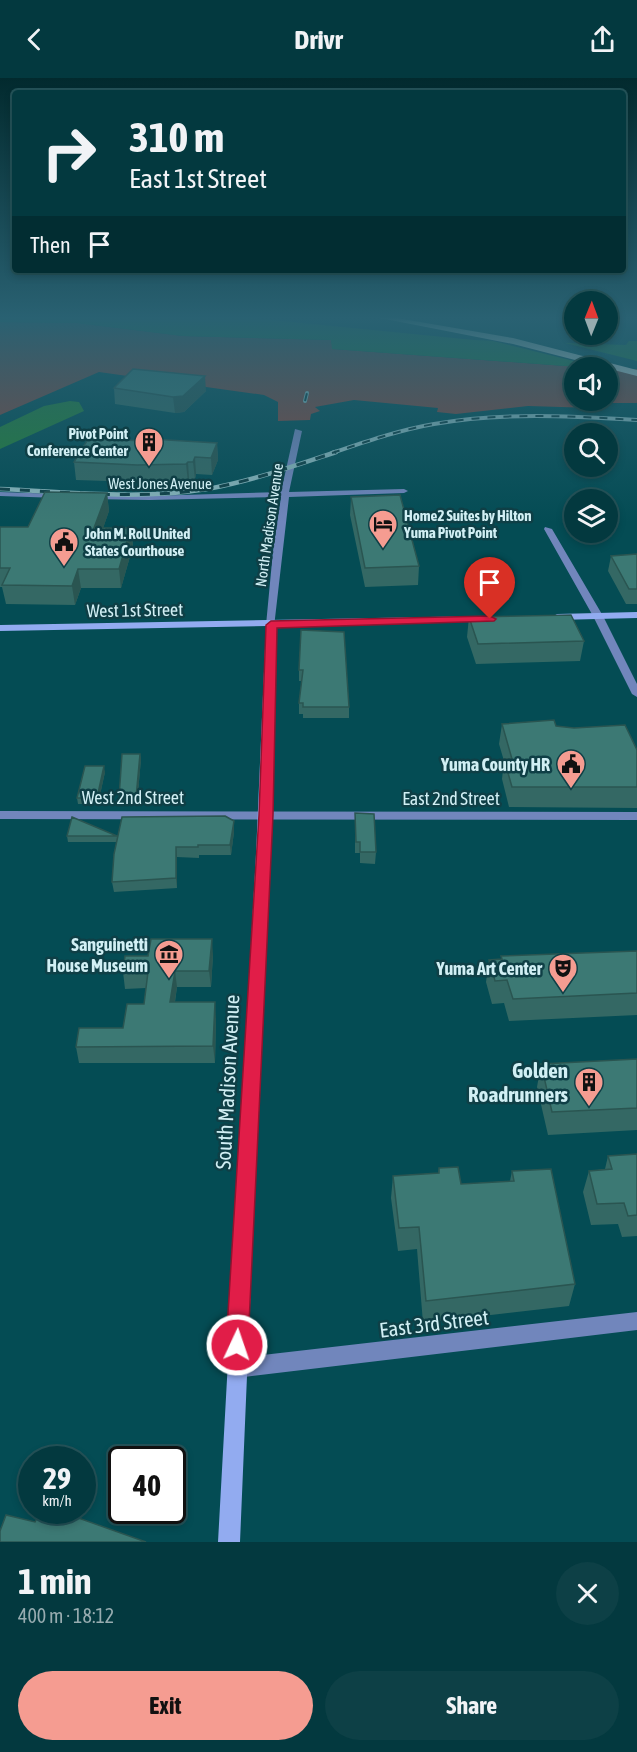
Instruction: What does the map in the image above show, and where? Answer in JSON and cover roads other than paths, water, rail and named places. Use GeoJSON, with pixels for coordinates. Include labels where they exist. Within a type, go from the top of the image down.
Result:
{"type":"FeatureCollection","features":[{"type":"Feature","properties":{"kind":"street","name":"North Madison Avenue"},"geometry":{"type":"LineString","coordinates":[[271,625],[283,494],[298,430]]}},
{"type":"Feature","properties":{"kind":"street","name":"West Jones Avenue"},"geometry":{"type":"LineString","coordinates":[[79,496],[149,498],[404,491]]}},
{"type":"Feature","properties":{"kind":"street"},"geometry":{"type":"LineString","coordinates":[[0,494],[67,496]]}},
{"type":"Feature","properties":{"kind":"street"},"geometry":{"type":"LineString","coordinates":[[548,529],[598,616],[637,693]]}},
{"type":"Feature","properties":{"kind":"street"},"geometry":{"type":"LineString","coordinates":[[546,618],[637,615]]}},
{"type":"Feature","properties":{"kind":"street","name":"West 1st Street"},"geometry":{"type":"LineString","coordinates":[[0,628],[271,625],[490,619]]}},
{"type":"Feature","properties":{"kind":"street","name":"South Madison Avenue"},"geometry":{"type":"LineString","coordinates":[[229,1542],[236,1368],[266,815],[271,625]]}},
{"type":"Feature","properties":{"kind":"street","name":"West 2nd Street"},"geometry":{"type":"LineString","coordinates":[[0,815],[266,815]]}},
{"type":"Feature","properties":{"kind":"street","name":"East 2nd Street"},"geometry":{"type":"LineString","coordinates":[[266,815],[637,816]]}},
{"type":"Feature","properties":{"kind":"street","name":"East 3rd Street"},"geometry":{"type":"LineString","coordinates":[[236,1368],[637,1321]]}},
{"type":"Feature","properties":{"kind":"railway"},"geometry":{"type":"LineString","coordinates":[[305,401],[307,393]]}},
{"type":"Feature","properties":{"kind":"railway"},"geometry":{"type":"LineString","coordinates":[[332,453],[408,430],[459,420],[510,416],[637,420]]}},
{"type":"Feature","properties":{"kind":"railway"},"geometry":{"type":"LineString","coordinates":[[0,489],[130,495],[181,492],[240,482],[336,452]]}},
{"type":"Feature","properties":{"kind":"place","name":"Pivot Point Conference Center"},"geometry":{"type":"Point","coordinates":[149,468]}},
{"type":"Feature","properties":{"kind":"place","name":"Home2 Suites by Hilton Yuma Pivot Point"},"geometry":{"type":"Point","coordinates":[383,550]}},
{"type":"Feature","properties":{"kind":"place","name":"John M. Roll United States Courthouse"},"geometry":{"type":"Point","coordinates":[64,568]}},
{"type":"Feature","properties":{"kind":"place","name":"Yuma County HR"},"geometry":{"type":"Point","coordinates":[571,790]}},
{"type":"Feature","properties":{"kind":"place","name":"Sanguinetti House Museum"},"geometry":{"type":"Point","coordinates":[169,980]}},
{"type":"Feature","properties":{"kind":"place","name":"Yuma Art Center"},"geometry":{"type":"Point","coordinates":[563,994]}},
{"type":"Feature","properties":{"kind":"place","name":"Golden Roadrunners"},"geometry":{"type":"Point","coordinates":[589,1108]}}]}
